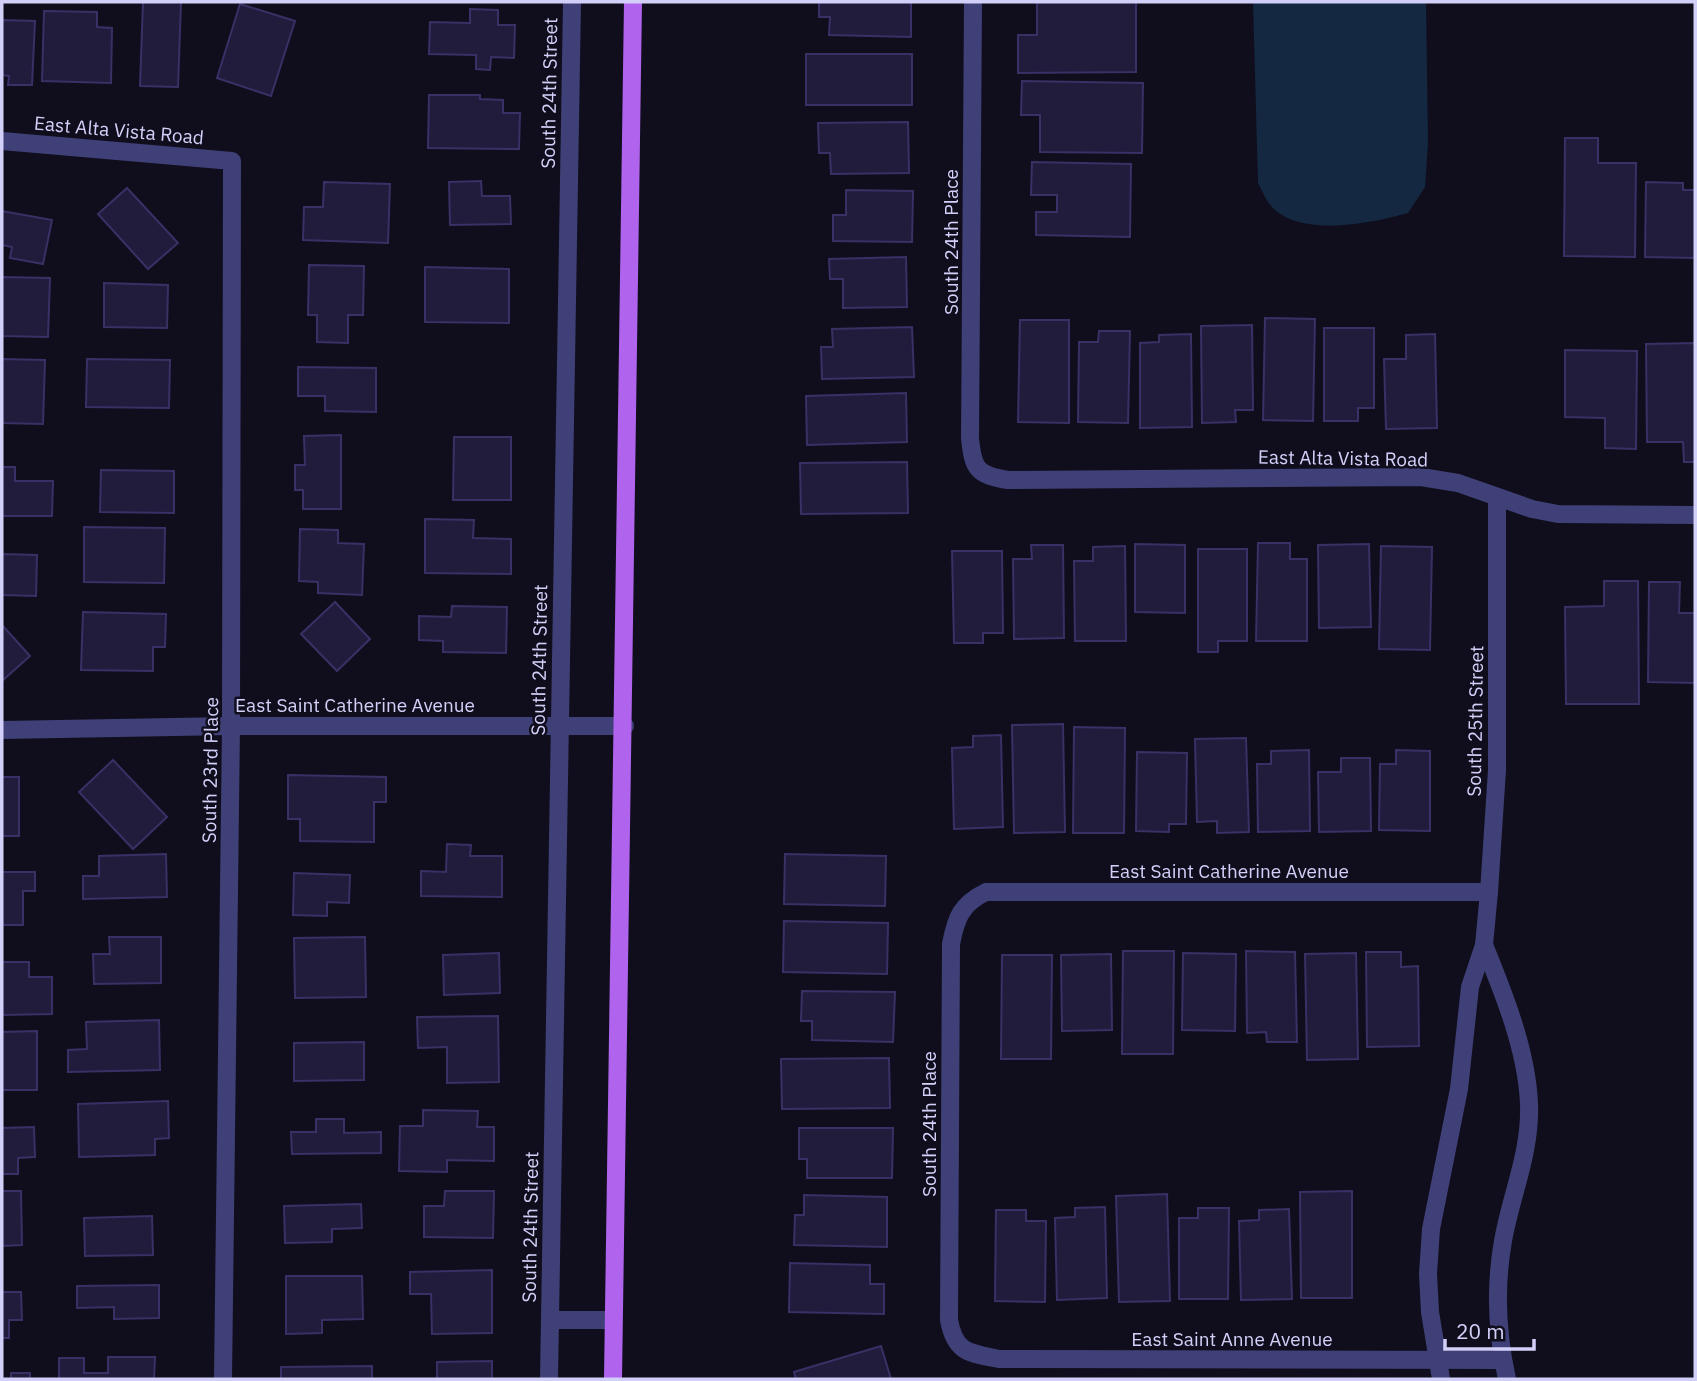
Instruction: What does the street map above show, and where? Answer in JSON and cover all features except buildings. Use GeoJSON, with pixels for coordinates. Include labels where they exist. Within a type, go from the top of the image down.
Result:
{"type":"FeatureCollection","features":[{"type":"Feature","properties":{"kind":"main road"},"geometry":{"type":"LineString","coordinates":[[613,1379],[634,2]]}},
{"type":"Feature","properties":{"kind":"street","name":"South 24th Street"},"geometry":{"type":"LineString","coordinates":[[549,1379],[572,2]]}},
{"type":"Feature","properties":{"kind":"street","name":"South 24th Place"},"geometry":{"type":"LineString","coordinates":[[974,2],[970,438],[972,461],[986,477]]}},
{"type":"Feature","properties":{"kind":"street","name":"East Alta Vista Road"},"geometry":{"type":"LineString","coordinates":[[2,141],[232,161]]}},
{"type":"Feature","properties":{"kind":"street","name":"South 23rd Place"},"geometry":{"type":"LineString","coordinates":[[223,1379],[232,726],[232,161]]}},
{"type":"Feature","properties":{"kind":"street","name":"East Alta Vista Road"},"geometry":{"type":"LineString","coordinates":[[986,477],[1008,480],[1421,477],[1458,483],[1532,509],[1558,513],[1695,515]]}},
{"type":"Feature","properties":{"kind":"street","name":"South 25th Street"},"geometry":{"type":"LineString","coordinates":[[1441,1379],[1430,1312],[1431,1229],[1457,1101],[1470,988],[1485,945],[1497,769],[1497,497]]}},
{"type":"Feature","properties":{"kind":"street","name":"East Saint Catherine Avenue"},"geometry":{"type":"LineString","coordinates":[[2,730],[232,726],[625,726]]}},
{"type":"Feature","properties":{"kind":"street","name":"East Saint Catherine Avenue"},"geometry":{"type":"LineString","coordinates":[[971,899],[986,892],[1489,892]]}},
{"type":"Feature","properties":{"kind":"street","name":"South 24th Place"},"geometry":{"type":"LineString","coordinates":[[963,1350],[952,1337],[948,1320],[951,944],[957,915],[971,899]]}},
{"type":"Feature","properties":{"kind":"street","name":"South 25th Street"},"geometry":{"type":"LineString","coordinates":[[1485,945],[1519,1048],[1529,1104],[1526,1155],[1503,1240],[1497,1288],[1507,1379]]}},
{"type":"Feature","properties":{"kind":"street","name":"South 24th Street"},"geometry":{"type":"LineString","coordinates":[[550,1320],[613,1320]]}},
{"type":"Feature","properties":{"kind":"street","name":"East Saint Anne Avenue"},"geometry":{"type":"LineString","coordinates":[[963,1350],[999,1359],[1503,1360]]}},
{"type":"Feature","properties":{"kind":"water"},"geometry":{"type":"Polygon","coordinates":[[[1253,2],[1426,2],[1428,143],[1425,187],[1408,213],[1357,224],[1318,225],[1285,217],[1270,205],[1258,183],[1253,2]]]}}]}
